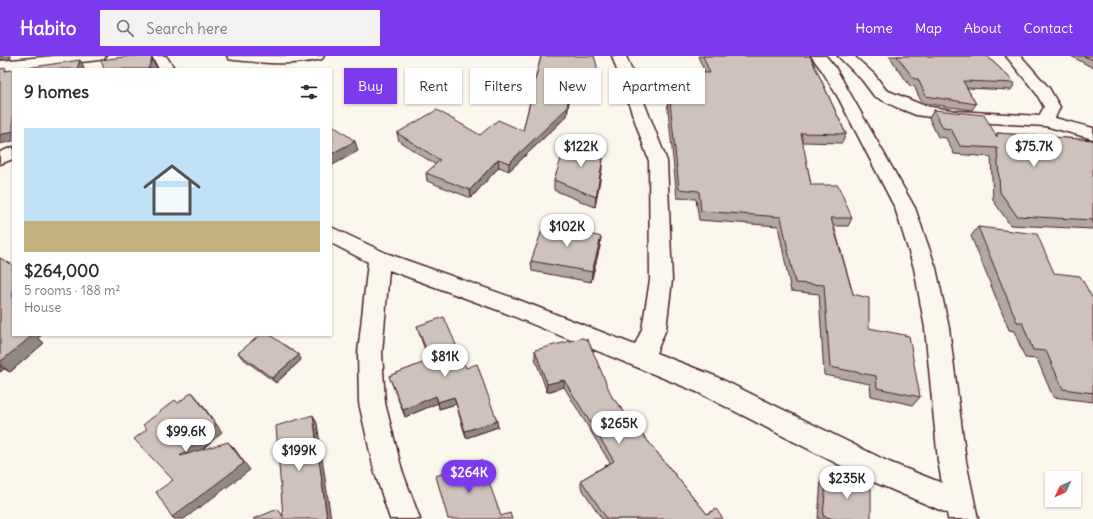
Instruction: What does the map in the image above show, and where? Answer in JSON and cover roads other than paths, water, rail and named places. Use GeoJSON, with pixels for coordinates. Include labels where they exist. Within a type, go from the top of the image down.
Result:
{"type":"FeatureCollection","features":[{"type":"Feature","properties":{"kind":"street"},"geometry":{"type":"LineString","coordinates":[[0,66],[76,57],[99,56]]}},
{"type":"Feature","properties":{"kind":"street"},"geometry":{"type":"LineString","coordinates":[[234,56],[286,60],[317,56]]}},
{"type":"Feature","properties":{"kind":"street"},"geometry":{"type":"LineString","coordinates":[[619,56],[658,160],[661,280],[654,329],[642,357]]}},
{"type":"Feature","properties":{"kind":"street"},"geometry":{"type":"LineString","coordinates":[[818,56],[830,70],[847,99],[905,208],[925,268],[937,328],[952,461],[962,511]]}},
{"type":"Feature","properties":{"kind":"street"},"geometry":{"type":"LineString","coordinates":[[845,56],[868,77],[880,93],[902,104],[922,111],[957,116],[1045,121],[1076,128],[1093,134]]}},
{"type":"Feature","properties":{"kind":"street"},"geometry":{"type":"LineString","coordinates":[[1013,56],[1043,91],[1052,107],[1045,121]]}},
{"type":"Feature","properties":{"kind":"street"},"geometry":{"type":"LineString","coordinates":[[0,158],[12,153]]}},
{"type":"Feature","properties":{"kind":"street"},"geometry":{"type":"LineString","coordinates":[[332,234],[379,258],[511,306],[642,357],[706,384],[962,511]]}},
{"type":"Feature","properties":{"kind":"street"},"geometry":{"type":"LineString","coordinates":[[379,258],[370,353],[372,403],[388,470],[404,519]]}}]}
